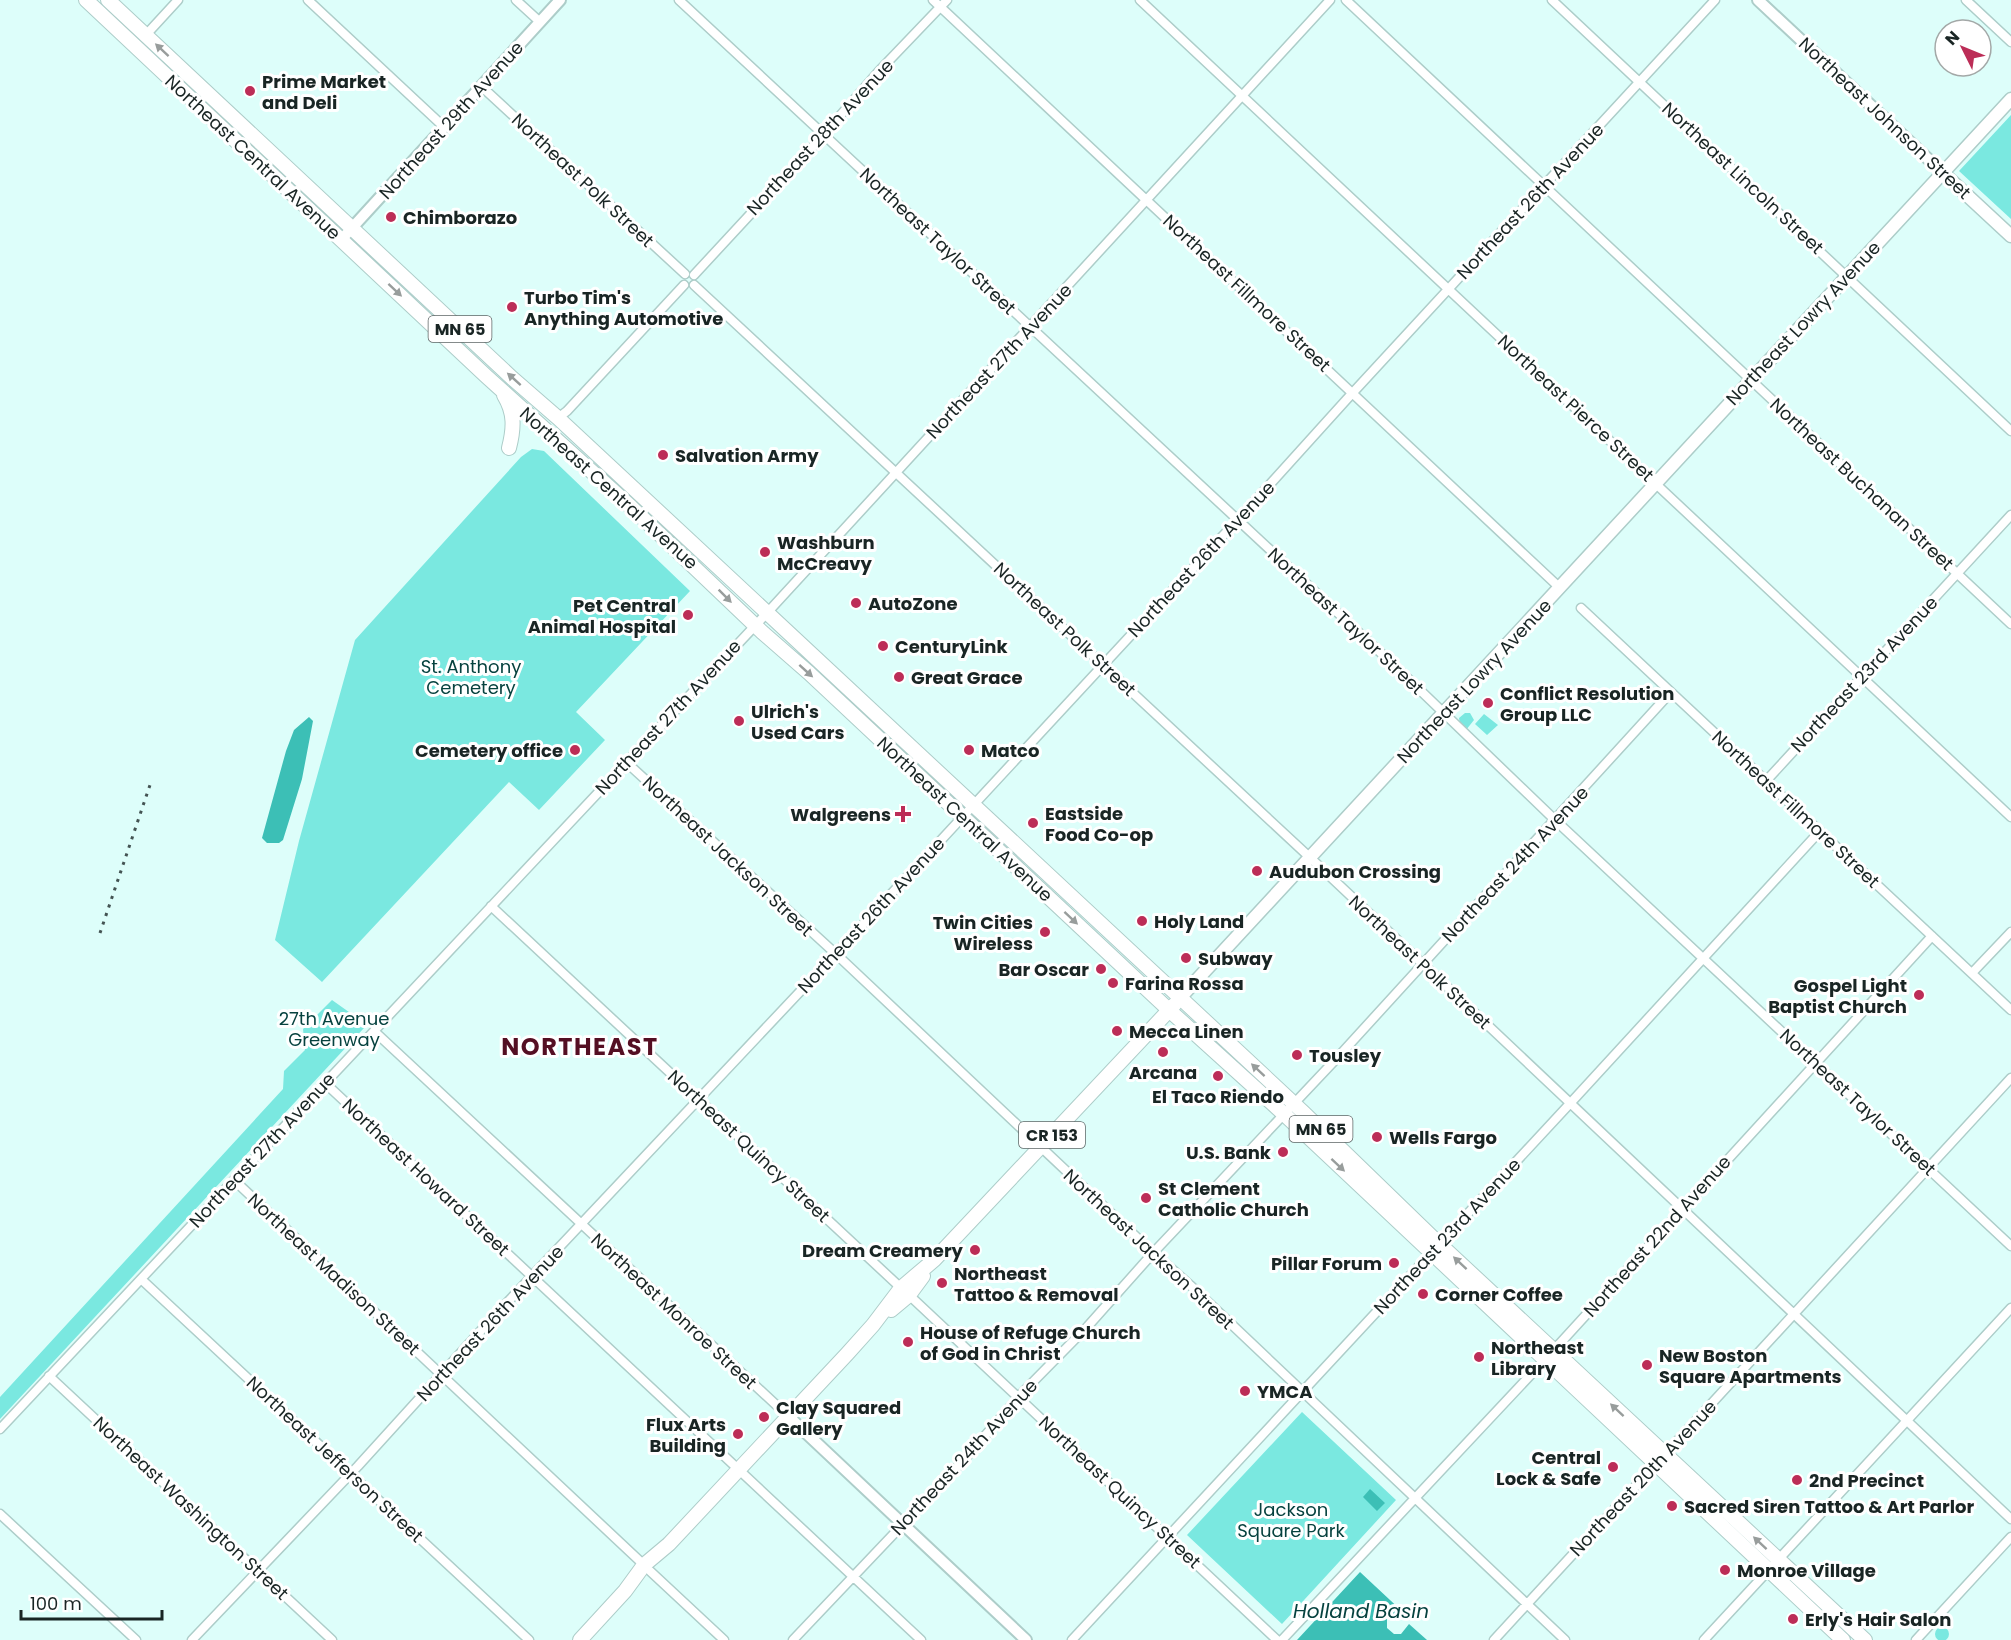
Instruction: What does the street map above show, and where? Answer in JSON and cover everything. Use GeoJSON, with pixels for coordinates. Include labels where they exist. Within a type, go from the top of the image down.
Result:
{"type":"FeatureCollection","features":[{"type":"Feature","properties":{"kind":"main road","name":"Northeast Central Avenue"},"geometry":{"type":"LineString","coordinates":[[86,0],[486,376],[631,507],[1169,1010],[1435,1248],[1774,1566],[1864,1640]]}},
{"type":"Feature","properties":{"kind":"main road","name":"Northeast Central Avenue"},"geometry":{"type":"LineString","coordinates":[[108,0],[1294,1103],[1435,1248]]}},
{"type":"Feature","properties":{"kind":"main road","name":"Northeast Lowry Avenue"},"geometry":{"type":"LineString","coordinates":[[580,1640],[1169,1010],[2011,99]]}},
{"type":"Feature","properties":{"kind":"main road","name":"Northeast Johnson Street"},"geometry":{"type":"LineString","coordinates":[[1942,172],[2011,236]]}},
{"type":"Feature","properties":{"kind":"main road"},"geometry":{"type":"LineString","coordinates":[[486,376],[509,404],[514,420],[510,448]]}},
{"type":"Feature","properties":{"kind":"main road","name":"Northeast Central Avenue"},"geometry":{"type":"LineString","coordinates":[[1774,1566],[1843,1640]]}},
{"type":"Feature","properties":{"kind":"street"},"geometry":{"type":"LineString","coordinates":[[136,46],[178,0]]}},
{"type":"Feature","properties":{"kind":"street"},"geometry":{"type":"LineString","coordinates":[[308,0],[444,127]]}},
{"type":"Feature","properties":{"kind":"street"},"geometry":{"type":"LineString","coordinates":[[516,0],[540,22]]}},
{"type":"Feature","properties":{"kind":"street","name":"Northeast 29th Avenue"},"geometry":{"type":"LineString","coordinates":[[341,240],[560,0]]}},
{"type":"Feature","properties":{"kind":"street","name":"Northeast Taylor Street"},"geometry":{"type":"LineString","coordinates":[[679,0],[1031,326],[2011,1246]]}},
{"type":"Feature","properties":{"kind":"street","name":"Northeast Fillmore Street"},"geometry":{"type":"LineString","coordinates":[[933,0],[1560,588]]}},
{"type":"Feature","properties":{"kind":"street","name":"Northeast 28th Avenue"},"geometry":{"type":"LineString","coordinates":[[689,274],[824,135],[879,70],[947,0]]}},
{"type":"Feature","properties":{"kind":"street","name":"Northeast Pierce Street"},"geometry":{"type":"LineString","coordinates":[[1140,0],[2011,818]]}},
{"type":"Feature","properties":{"kind":"street","name":"Northeast 27th Avenue"},"geometry":{"type":"LineString","coordinates":[[0,1429],[767,613],[1330,0]]}},
{"type":"Feature","properties":{"kind":"street","name":"Northeast Buchanan Street"},"geometry":{"type":"LineString","coordinates":[[1346,0],[2011,624]]}},
{"type":"Feature","properties":{"kind":"street","name":"Northeast Lincoln Street"},"geometry":{"type":"LineString","coordinates":[[1552,0],[2011,431]]}},
{"type":"Feature","properties":{"kind":"street","name":"Northeast 26th Avenue"},"geometry":{"type":"LineString","coordinates":[[192,1640],[836,954],[1715,0]]}},
{"type":"Feature","properties":{"kind":"street","name":"Northeast Johnson Street"},"geometry":{"type":"LineString","coordinates":[[1758,0],[1942,172]]}},
{"type":"Feature","properties":{"kind":"street"},"geometry":{"type":"LineString","coordinates":[[1966,0],[2011,42]]}},
{"type":"Feature","properties":{"kind":"street","name":"Northeast Polk Street"},"geometry":{"type":"LineString","coordinates":[[481,86],[689,274]]}},
{"type":"Feature","properties":{"kind":"street"},"geometry":{"type":"LineString","coordinates":[[689,274],[696,278],[694,285],[690,287],[684,285],[682,280],[689,274]]}},
{"type":"Feature","properties":{"kind":"street"},"geometry":{"type":"LineString","coordinates":[[558,418],[573,405],[684,285]]}},
{"type":"Feature","properties":{"kind":"street","name":"Northeast Polk Street"},"geometry":{"type":"LineString","coordinates":[[694,285],[1310,858],[2011,1519]]}},
{"type":"Feature","properties":{"kind":"street","name":"Northeast 23rd Avenue"},"geometry":{"type":"LineString","coordinates":[[1766,781],[2011,515]]}},
{"type":"Feature","properties":{"kind":"street","name":"Northeast Fillmore Street"},"geometry":{"type":"LineString","coordinates":[[1581,608],[2011,1010]]}},
{"type":"Feature","properties":{"kind":"street","name":"Northeast 24th Avenue"},"geometry":{"type":"LineString","coordinates":[[793,1640],[962,1462],[1018,1397],[1088,1326],[1671,692]]}},
{"type":"Feature","properties":{"kind":"street","name":"Northeast Jackson Street"},"geometry":{"type":"LineString","coordinates":[[626,762],[836,954],[1565,1640]]}},
{"type":"Feature","properties":{"kind":"street","name":"Northeast 23rd Avenue"},"geometry":{"type":"LineString","coordinates":[[1072,1640],[1820,831]]}},
{"type":"Feature","properties":{"kind":"street","name":"Northeast Quincy Street"},"geometry":{"type":"LineString","coordinates":[[491,906],[1169,1536],[1277,1640]]}},
{"type":"Feature","properties":{"kind":"street"},"geometry":{"type":"LineString","coordinates":[[1972,973],[2011,932]]}},
{"type":"Feature","properties":{"kind":"street","name":"Northeast 22nd Avenue"},"geometry":{"type":"LineString","coordinates":[[1282,1640],[1549,1355],[1932,936]]}},
{"type":"Feature","properties":{"kind":"street","name":"Northeast Monroe Street"},"geometry":{"type":"LineString","coordinates":[[374,1030],[1026,1640]]}},
{"type":"Feature","properties":{"kind":"street","name":"Northeast 20th Avenue"},"geometry":{"type":"LineString","coordinates":[[1494,1640],[2011,1078]]}},
{"type":"Feature","properties":{"kind":"street","name":"Northeast Howard Street"},"geometry":{"type":"LineString","coordinates":[[325,1083],[921,1640]]}},
{"type":"Feature","properties":{"kind":"street","name":"Northeast Madison Street"},"geometry":{"type":"LineString","coordinates":[[234,1180],[724,1640]]}},
{"type":"Feature","properties":{"kind":"street","name":"Northeast Jefferson Street"},"geometry":{"type":"LineString","coordinates":[[141,1278],[529,1640]]}},
{"type":"Feature","properties":{"kind":"street"},"geometry":{"type":"LineString","coordinates":[[1704,1640],[2011,1308]]}},
{"type":"Feature","properties":{"kind":"street","name":"Northeast Washington Street"},"geometry":{"type":"LineString","coordinates":[[50,1376],[332,1640]]}},
{"type":"Feature","properties":{"kind":"street"},"geometry":{"type":"LineString","coordinates":[[0,1514],[136,1640]]}},
{"type":"Feature","properties":{"kind":"street"},"geometry":{"type":"LineString","coordinates":[[1916,1640],[2011,1537]]}},
{"type":"Feature","properties":{"kind":"green space"},"geometry":{"type":"Polygon","coordinates":[[[2011,115],[2011,219],[1959,171],[2011,115]]]}},
{"type":"Feature","properties":{"kind":"green space","name":"St. Anthony Cemetery"},"geometry":{"type":"Polygon","coordinates":[[[532,449],[544,451],[690,591],[576,712],[605,740],[539,810],[509,782],[322,982],[275,940],[299,841],[355,640],[521,457],[532,449]]]}},
{"type":"Feature","properties":{"kind":"green space"},"geometry":{"type":"Polygon","coordinates":[[[1465,713],[1470,713],[1474,720],[1466,730],[1460,724],[1459,718],[1465,713]]]}},
{"type":"Feature","properties":{"kind":"green space"},"geometry":{"type":"Polygon","coordinates":[[[1484,714],[1498,725],[1487,735],[1475,724],[1484,714]]]}},
{"type":"Feature","properties":{"kind":"green space","name":"27th Avenue Greenway"},"geometry":{"type":"Polygon","coordinates":[[[332,1000],[363,1022],[364,1028],[0,1419],[0,1397],[283,1089],[284,1071],[305,1050],[303,1029],[332,1000]]]}},
{"type":"Feature","properties":{"kind":"green space","name":"Jackson Square Park"},"geometry":{"type":"Polygon","coordinates":[[[1302,1412],[1396,1500],[1282,1624],[1187,1535],[1302,1412]]]}},
{"type":"Feature","properties":{"kind":"green space"},"geometry":{"type":"Polygon","coordinates":[[[1939,1627],[1945,1627],[1949,1634],[1945,1641],[1939,1641],[1935,1637],[1935,1631],[1939,1627]]]}},
{"type":"Feature","properties":{"kind":"water"},"geometry":{"type":"Polygon","coordinates":[[[309,717],[313,721],[302,779],[283,840],[279,843],[267,843],[262,838],[286,751],[294,730],[309,717]]]}},
{"type":"Feature","properties":{"kind":"water"},"geometry":{"type":"Polygon","coordinates":[[[1370,1489],[1385,1503],[1377,1511],[1363,1497],[1370,1489]]]}},
{"type":"Feature","properties":{"kind":"water","name":"Holland Basin"},"geometry":{"type":"Polygon","coordinates":[[[1360,1572],[1405,1614],[1393,1614],[1387,1619],[1387,1628],[1394,1634],[1401,1634],[1409,1624],[1427,1640],[1297,1640],[1360,1572]]]}},
{"type":"Feature","properties":{"kind":"railway"},"geometry":{"type":"LineString","coordinates":[[100,933],[150,785]]}},
{"type":"Feature","properties":{"kind":"place","name":"Prime Market and Deli"},"geometry":{"type":"Point","coordinates":[250,91]}},
{"type":"Feature","properties":{"kind":"place","name":"Chimborazo"},"geometry":{"type":"Point","coordinates":[391,217]}},
{"type":"Feature","properties":{"kind":"place","name":"Turbo Tim's Anything Automotive"},"geometry":{"type":"Point","coordinates":[512,307]}},
{"type":"Feature","properties":{"kind":"place","name":"Salvation Army"},"geometry":{"type":"Point","coordinates":[663,455]}},
{"type":"Feature","properties":{"kind":"place","name":"Washburn McCreavy"},"geometry":{"type":"Point","coordinates":[765,552]}},
{"type":"Feature","properties":{"kind":"place","name":"AutoZone"},"geometry":{"type":"Point","coordinates":[856,603]}},
{"type":"Feature","properties":{"kind":"place","name":"Pet Central Animal Hospital"},"geometry":{"type":"Point","coordinates":[688,615]}},
{"type":"Feature","properties":{"kind":"place","name":"CenturyLink"},"geometry":{"type":"Point","coordinates":[883,646]}},
{"type":"Feature","properties":{"kind":"place","name":"Great Grace"},"geometry":{"type":"Point","coordinates":[899,677]}},
{"type":"Feature","properties":{"kind":"place","name":"Conflict Resolution Group LLC"},"geometry":{"type":"Point","coordinates":[1488,703]}},
{"type":"Feature","properties":{"kind":"place","name":"Ulrich's Used Cars"},"geometry":{"type":"Point","coordinates":[739,721]}},
{"type":"Feature","properties":{"kind":"place","name":"Cemetery office"},"geometry":{"type":"Point","coordinates":[575,750]}},
{"type":"Feature","properties":{"kind":"place","name":"Matco"},"geometry":{"type":"Point","coordinates":[969,750]}},
{"type":"Feature","properties":{"kind":"place","name":"Walgreens"},"geometry":{"type":"Point","coordinates":[903,814]}},
{"type":"Feature","properties":{"kind":"place","name":"Eastside Food Co-op"},"geometry":{"type":"Point","coordinates":[1033,823]}},
{"type":"Feature","properties":{"kind":"place","name":"Audubon Crossing"},"geometry":{"type":"Point","coordinates":[1257,871]}},
{"type":"Feature","properties":{"kind":"place","name":"Holy Land"},"geometry":{"type":"Point","coordinates":[1142,921]}},
{"type":"Feature","properties":{"kind":"place","name":"Twin Cities Wireless"},"geometry":{"type":"Point","coordinates":[1045,932]}},
{"type":"Feature","properties":{"kind":"place","name":"Subway"},"geometry":{"type":"Point","coordinates":[1186,958]}},
{"type":"Feature","properties":{"kind":"place","name":"Bar Oscar"},"geometry":{"type":"Point","coordinates":[1101,969]}},
{"type":"Feature","properties":{"kind":"place","name":"Farina Rossa"},"geometry":{"type":"Point","coordinates":[1113,983]}},
{"type":"Feature","properties":{"kind":"place","name":"Gospel Light Baptist Church"},"geometry":{"type":"Point","coordinates":[1919,995]}},
{"type":"Feature","properties":{"kind":"place","name":"Mecca Linen"},"geometry":{"type":"Point","coordinates":[1117,1031]}},
{"type":"Feature","properties":{"kind":"place","name":"Arcana"},"geometry":{"type":"Point","coordinates":[1163,1052]}},
{"type":"Feature","properties":{"kind":"place","name":"Tousley"},"geometry":{"type":"Point","coordinates":[1297,1055]}},
{"type":"Feature","properties":{"kind":"place","name":"El Taco Riendo"},"geometry":{"type":"Point","coordinates":[1218,1076]}},
{"type":"Feature","properties":{"kind":"place","name":"Wells Fargo"},"geometry":{"type":"Point","coordinates":[1377,1137]}},
{"type":"Feature","properties":{"kind":"place","name":"U.S. Bank"},"geometry":{"type":"Point","coordinates":[1283,1152]}},
{"type":"Feature","properties":{"kind":"place","name":"St Clement Catholic Church"},"geometry":{"type":"Point","coordinates":[1146,1198]}},
{"type":"Feature","properties":{"kind":"place","name":"Dream Creamery"},"geometry":{"type":"Point","coordinates":[975,1250]}},
{"type":"Feature","properties":{"kind":"place","name":"Pillar Forum"},"geometry":{"type":"Point","coordinates":[1394,1263]}},
{"type":"Feature","properties":{"kind":"place","name":"Northeast Tattoo & Removal"},"geometry":{"type":"Point","coordinates":[942,1283]}},
{"type":"Feature","properties":{"kind":"place","name":"Corner Coffee"},"geometry":{"type":"Point","coordinates":[1423,1294]}},
{"type":"Feature","properties":{"kind":"place","name":"House of Refuge Church of God in Christ"},"geometry":{"type":"Point","coordinates":[908,1342]}},
{"type":"Feature","properties":{"kind":"place","name":"Northeast Library"},"geometry":{"type":"Point","coordinates":[1479,1357]}},
{"type":"Feature","properties":{"kind":"place","name":"New Boston Square Apartments"},"geometry":{"type":"Point","coordinates":[1647,1365]}},
{"type":"Feature","properties":{"kind":"place","name":"YMCA"},"geometry":{"type":"Point","coordinates":[1245,1391]}},
{"type":"Feature","properties":{"kind":"place","name":"Clay Squared Gallery"},"geometry":{"type":"Point","coordinates":[764,1417]}},
{"type":"Feature","properties":{"kind":"place","name":"Flux Arts Building"},"geometry":{"type":"Point","coordinates":[738,1434]}},
{"type":"Feature","properties":{"kind":"place","name":"Central Lock & Safe"},"geometry":{"type":"Point","coordinates":[1613,1467]}},
{"type":"Feature","properties":{"kind":"place","name":"2nd Precinct"},"geometry":{"type":"Point","coordinates":[1797,1480]}},
{"type":"Feature","properties":{"kind":"place","name":"Sacred Siren Tattoo & Art Parlor"},"geometry":{"type":"Point","coordinates":[1672,1506]}},
{"type":"Feature","properties":{"kind":"place","name":"Monroe Village"},"geometry":{"type":"Point","coordinates":[1725,1570]}},
{"type":"Feature","properties":{"kind":"place","name":"Erly's Hair Salon"},"geometry":{"type":"Point","coordinates":[1793,1619]}},
{"type":"Feature","properties":{"kind":"district","name":"NORTHEAST"},"geometry":{"type":"Point","coordinates":[580,1046]}}]}
